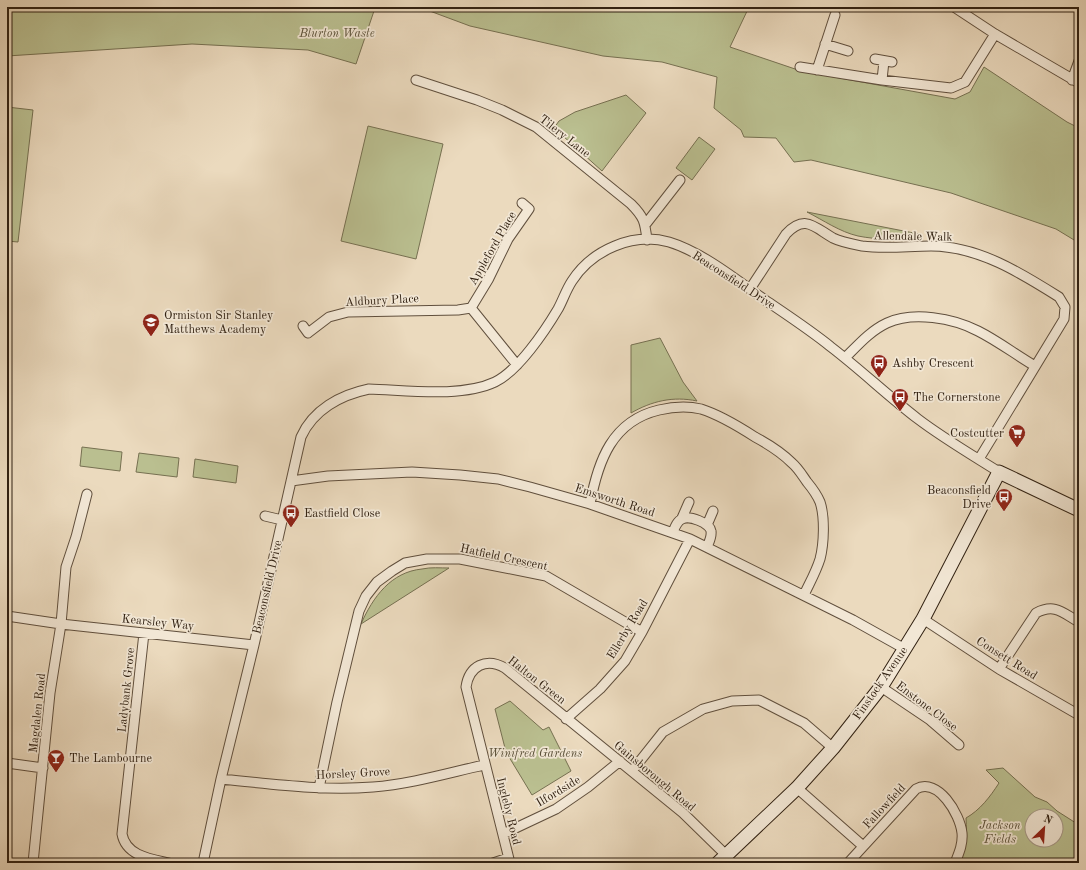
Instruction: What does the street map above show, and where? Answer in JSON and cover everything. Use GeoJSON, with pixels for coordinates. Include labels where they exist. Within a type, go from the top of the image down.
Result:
{"type":"FeatureCollection","features":[{"type":"Feature","properties":{"kind":"street"},"geometry":{"type":"LineString","coordinates":[[954,7],[994,34],[1075,81],[1079,60]]}},
{"type":"Feature","properties":{"kind":"street"},"geometry":{"type":"LineString","coordinates":[[817,70],[835,15]]}},
{"type":"Feature","properties":{"kind":"street"},"geometry":{"type":"LineString","coordinates":[[800,67],[882,80],[951,88],[965,82],[994,34]]}},
{"type":"Feature","properties":{"kind":"street"},"geometry":{"type":"LineString","coordinates":[[825,44],[848,51]]}},
{"type":"Feature","properties":{"kind":"street"},"geometry":{"type":"LineString","coordinates":[[882,80],[884,60]]}},
{"type":"Feature","properties":{"kind":"street","name":"Tilery Lane"},"geometry":{"type":"LineString","coordinates":[[416,80],[477,100],[536,127],[631,204],[641,214],[645,224],[647,240]]}},
{"type":"Feature","properties":{"kind":"street"},"geometry":{"type":"LineString","coordinates":[[645,224],[680,180]]}},
{"type":"Feature","properties":{"kind":"street","name":"Appleford Place"},"geometry":{"type":"LineString","coordinates":[[471,308],[488,280],[508,239],[529,209],[522,203]]}},
{"type":"Feature","properties":{"kind":"street","name":"Allendale Walk"},"geometry":{"type":"LineString","coordinates":[[750,289],[792,227],[801,224],[809,224],[834,238],[861,246],[884,248],[932,246],[959,249],[996,260],[1059,297],[1065,307],[1064,319],[979,459]]}},
{"type":"Feature","properties":{"kind":"street","name":"Beaconsfield Drive"},"geometry":{"type":"LineString","coordinates":[[203,863],[221,779],[254,645],[301,437],[308,425],[328,405],[344,396],[368,389],[445,392],[484,386],[497,381],[516,365],[545,330],[559,308],[571,282],[598,254],[613,246],[631,240],[668,242],[683,247],[717,266],[845,358],[919,420],[999,472],[1079,510]]}},
{"type":"Feature","properties":{"kind":"street"},"geometry":{"type":"LineString","coordinates":[[471,308],[516,365]]}},
{"type":"Feature","properties":{"kind":"street","name":"Aldbury Place"},"geometry":{"type":"LineString","coordinates":[[303,326],[308,333],[329,317],[348,312],[458,310],[471,308]]}},
{"type":"Feature","properties":{"kind":"street"},"geometry":{"type":"LineString","coordinates":[[845,358],[868,334],[886,323],[905,318],[927,317],[947,320],[978,330],[1035,366]]}},
{"type":"Feature","properties":{"kind":"street"},"geometry":{"type":"LineString","coordinates":[[590,504],[594,481],[607,449],[619,432],[628,424],[639,417],[670,407],[700,409],[717,415],[772,446],[793,463],[812,488],[820,502],[823,526],[820,559],[804,595]]}},
{"type":"Feature","properties":{"kind":"street","name":"Emsworth Road"},"geometry":{"type":"LineString","coordinates":[[291,481],[328,476],[412,472],[460,474],[498,479],[530,486],[590,504],[690,539],[853,620],[905,649]]}},
{"type":"Feature","properties":{"kind":"street","name":"Finstock Avenue"},"geometry":{"type":"LineString","coordinates":[[722,859],[797,788],[833,748],[881,686],[923,619],[999,472]]}},
{"type":"Feature","properties":{"kind":"street","name":"Magdalen Road"},"geometry":{"type":"LineString","coordinates":[[33,863],[50,693],[61,624],[66,567],[76,537],[87,494]]}},
{"type":"Feature","properties":{"kind":"street"},"geometry":{"type":"LineString","coordinates":[[673,532],[676,524],[682,518],[689,502]]}},
{"type":"Feature","properties":{"kind":"street"},"geometry":{"type":"LineString","coordinates":[[707,525],[713,511]]}},
{"type":"Feature","properties":{"kind":"street"},"geometry":{"type":"LineString","coordinates":[[265,516],[282,520]]}},
{"type":"Feature","properties":{"kind":"street"},"geometry":{"type":"LineString","coordinates":[[682,518],[689,517],[707,525],[711,530],[711,536],[707,547]]}},
{"type":"Feature","properties":{"kind":"street","name":"Ellerby Road"},"geometry":{"type":"LineString","coordinates":[[566,719],[600,689],[625,661],[642,632],[690,539]]}},
{"type":"Feature","properties":{"kind":"street","name":"Hatfield Crescent"},"geometry":{"type":"LineString","coordinates":[[319,788],[337,702],[359,611],[366,596],[377,582],[405,563],[427,559],[460,559],[546,576],[642,632]]}},
{"type":"Feature","properties":{"kind":"street"},"geometry":{"type":"LineString","coordinates":[[999,669],[1036,613],[1050,607],[1057,609],[1079,622]]}},
{"type":"Feature","properties":{"kind":"street","name":"Kearsley Way"},"geometry":{"type":"LineString","coordinates":[[7,616],[61,624],[254,645]]}},
{"type":"Feature","properties":{"kind":"street","name":"Consett Road"},"geometry":{"type":"LineString","coordinates":[[923,619],[999,669],[1079,715]]}},
{"type":"Feature","properties":{"kind":"street","name":"Ladybank Grove"},"geometry":{"type":"LineString","coordinates":[[144,633],[122,834],[123,840],[127,847],[134,853],[169,863]]}},
{"type":"Feature","properties":{"kind":"street","name":"Halton Green"},"geometry":{"type":"LineString","coordinates":[[484,765],[466,688],[470,674],[474,669],[486,664],[498,664],[505,668],[566,719]]}},
{"type":"Feature","properties":{"kind":"street","name":"Enstone Close"},"geometry":{"type":"LineString","coordinates":[[881,686],[930,720],[959,745]]}},
{"type":"Feature","properties":{"kind":"street"},"geometry":{"type":"LineString","coordinates":[[632,771],[663,732],[703,709],[732,701],[759,700],[804,723],[833,748]]}},
{"type":"Feature","properties":{"kind":"street","name":"Gainsborough Road"},"geometry":{"type":"LineString","coordinates":[[566,719],[683,813],[722,859]]}},
{"type":"Feature","properties":{"kind":"street","name":"Ilfordside"},"geometry":{"type":"LineString","coordinates":[[503,834],[556,809],[588,787],[620,761]]}},
{"type":"Feature","properties":{"kind":"street"},"geometry":{"type":"LineString","coordinates":[[7,763],[43,768]]}},
{"type":"Feature","properties":{"kind":"street","name":"Horsley Grove"},"geometry":{"type":"LineString","coordinates":[[221,779],[319,788],[374,787],[426,779],[484,765]]}},
{"type":"Feature","properties":{"kind":"street","name":"Ingleby Road"},"geometry":{"type":"LineString","coordinates":[[484,765],[509,860]]}},
{"type":"Feature","properties":{"kind":"street","name":"Fallowfield"},"geometry":{"type":"LineString","coordinates":[[848,863],[920,787],[933,788],[945,798],[958,817],[961,826],[962,840],[955,863]]}},
{"type":"Feature","properties":{"kind":"street"},"geometry":{"type":"LineString","coordinates":[[797,788],[863,846]]}},
{"type":"Feature","properties":{"kind":"street"},"geometry":{"type":"LineString","coordinates":[[493,863],[509,860]]}},
{"type":"Feature","properties":{"kind":"green space","name":"Blurton Waste"},"geometry":{"type":"Polygon","coordinates":[[[7,7],[375,8],[356,64],[308,50],[192,44],[7,56],[7,7]]]}},
{"type":"Feature","properties":{"kind":"green space"},"geometry":{"type":"Polygon","coordinates":[[[419,7],[749,7],[730,47],[801,71],[955,99],[970,92],[984,67],[1067,122],[1079,128],[1079,243],[1056,229],[951,193],[811,160],[794,162],[776,138],[744,137],[741,130],[714,108],[717,77],[662,62],[603,56],[470,26],[419,7]]]}},
{"type":"Feature","properties":{"kind":"green space"},"geometry":{"type":"Polygon","coordinates":[[[626,95],[646,113],[602,171],[554,128],[559,121],[575,112],[626,95]]]}},
{"type":"Feature","properties":{"kind":"green space"},"geometry":{"type":"Polygon","coordinates":[[[7,107],[33,110],[18,242],[7,241],[7,107]]]}},
{"type":"Feature","properties":{"kind":"green space"},"geometry":{"type":"Polygon","coordinates":[[[368,126],[443,144],[416,259],[341,241],[368,126]]]}},
{"type":"Feature","properties":{"kind":"green space"},"geometry":{"type":"Polygon","coordinates":[[[699,137],[715,149],[692,180],[676,168],[699,137]]]}},
{"type":"Feature","properties":{"kind":"green space"},"geometry":{"type":"Polygon","coordinates":[[[807,212],[919,234],[918,239],[880,239],[858,236],[838,229],[807,212]]]}},
{"type":"Feature","properties":{"kind":"green space"},"geometry":{"type":"Polygon","coordinates":[[[660,338],[683,382],[697,401],[671,399],[647,405],[631,413],[631,345],[660,338]]]}},
{"type":"Feature","properties":{"kind":"green space"},"geometry":{"type":"Polygon","coordinates":[[[82,447],[122,452],[120,471],[80,466],[82,447]]]}},
{"type":"Feature","properties":{"kind":"green space"},"geometry":{"type":"Polygon","coordinates":[[[139,453],[179,458],[177,477],[136,472],[139,453]]]}},
{"type":"Feature","properties":{"kind":"green space"},"geometry":{"type":"Polygon","coordinates":[[[195,459],[238,466],[236,483],[193,477],[195,459]]]}},
{"type":"Feature","properties":{"kind":"green space"},"geometry":{"type":"Polygon","coordinates":[[[429,568],[449,568],[361,624],[371,604],[377,596],[392,581],[401,575],[411,571],[429,568]]]}},
{"type":"Feature","properties":{"kind":"green space","name":"Winifred Gardens"},"geometry":{"type":"Polygon","coordinates":[[[510,701],[543,730],[549,727],[571,771],[532,795],[506,752],[495,709],[510,701]]]}},
{"type":"Feature","properties":{"kind":"green space","name":"Jackson Fields"},"geometry":{"type":"Polygon","coordinates":[[[1003,768],[1035,797],[1047,802],[1054,808],[1024,808],[1024,848],[1064,848],[1064,815],[1079,825],[1079,863],[959,863],[966,841],[966,818],[984,803],[999,783],[986,770],[1003,768]]]}},
{"type":"Feature","properties":{"kind":"place","name":"Ormiston Sir Stanley Matthews Academy"},"geometry":{"type":"Point","coordinates":[151,337]}},
{"type":"Feature","properties":{"kind":"place","name":"Ashby Crescent"},"geometry":{"type":"Point","coordinates":[879,378]}},
{"type":"Feature","properties":{"kind":"place","name":"The Cornerstone"},"geometry":{"type":"Point","coordinates":[900,412]}},
{"type":"Feature","properties":{"kind":"place","name":"Costcutter"},"geometry":{"type":"Point","coordinates":[1017,448]}},
{"type":"Feature","properties":{"kind":"place","name":"Beaconsfield Drive"},"geometry":{"type":"Point","coordinates":[1004,512]}},
{"type":"Feature","properties":{"kind":"place","name":"Eastfield Close"},"geometry":{"type":"Point","coordinates":[291,528]}},
{"type":"Feature","properties":{"kind":"place","name":"The Lambourne"},"geometry":{"type":"Point","coordinates":[56,773]}}]}
